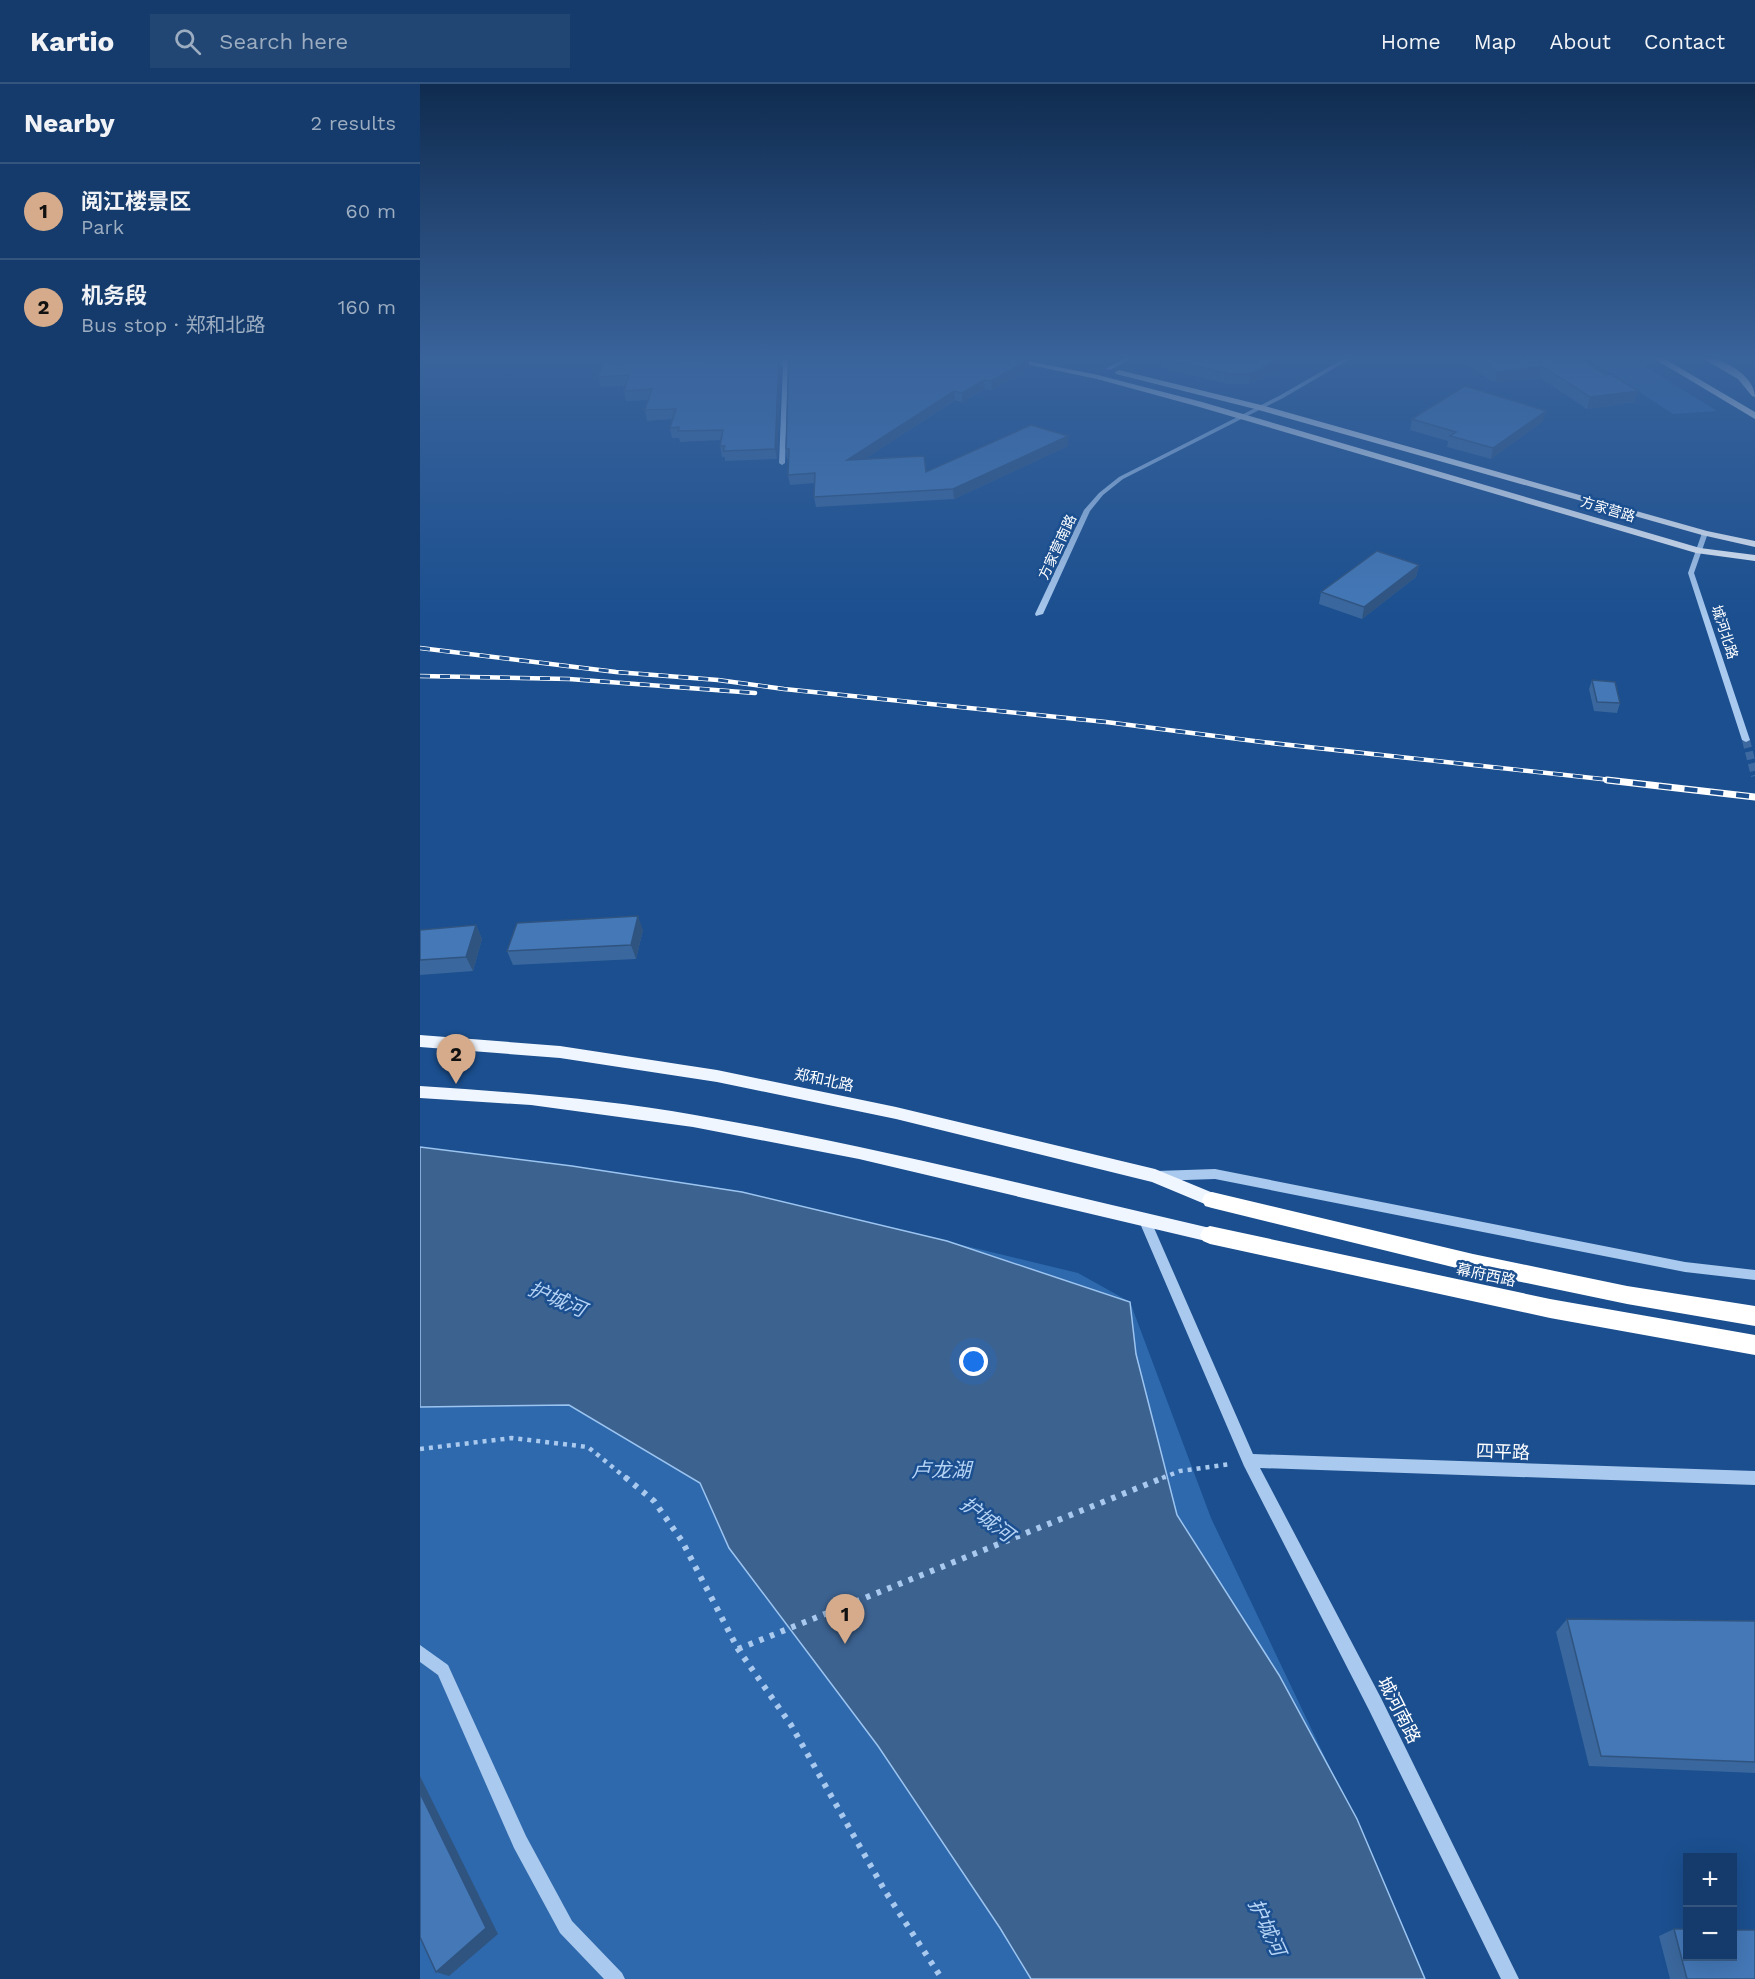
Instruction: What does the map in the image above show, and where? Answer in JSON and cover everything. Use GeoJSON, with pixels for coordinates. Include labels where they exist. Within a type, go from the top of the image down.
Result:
{"type":"FeatureCollection","features":[{"type":"Feature","properties":{"kind":"highway","name":"幕府西路"},"geometry":{"type":"LineString","coordinates":[[1212,1200],[1473,1263],[1627,1295],[1755,1316]]}},
{"type":"Feature","properties":{"kind":"highway","name":"幕府西路"},"geometry":{"type":"LineString","coordinates":[[1210,1235],[1485,1297],[1755,1346]]}},
{"type":"Feature","properties":{"kind":"main road","name":"方家营路"},"geometry":{"type":"LineString","coordinates":[[1334,443],[1699,551]]}},
{"type":"Feature","properties":{"kind":"main road","name":"方家营路"},"geometry":{"type":"LineString","coordinates":[[1387,443],[1705,533]]}},
{"type":"Feature","properties":{"kind":"main road"},"geometry":{"type":"LineString","coordinates":[[1705,533],[1755,544]]}},
{"type":"Feature","properties":{"kind":"main road"},"geometry":{"type":"LineString","coordinates":[[1699,551],[1755,558]]}},
{"type":"Feature","properties":{"kind":"main road","name":"郑和北路"},"geometry":{"type":"LineString","coordinates":[[420,1041],[561,1052],[717,1076],[896,1113],[1155,1176],[1212,1200]]}},
{"type":"Feature","properties":{"kind":"main road"},"geometry":{"type":"LineString","coordinates":[[420,1092],[531,1099],[693,1120],[859,1152],[1210,1235]]}},
{"type":"Feature","properties":{"kind":"street"},"geometry":{"type":"LineString","coordinates":[[782,463],[783,443]]}},
{"type":"Feature","properties":{"kind":"street","name":"方家营南路"},"geometry":{"type":"LineString","coordinates":[[1039,614],[1087,510],[1101,494],[1121,478],[1188,443]]}},
{"type":"Feature","properties":{"kind":"street","name":"城河北路"},"geometry":{"type":"LineString","coordinates":[[1705,533],[1691,573],[1746,740]]}},
{"type":"Feature","properties":{"kind":"street"},"geometry":{"type":"LineString","coordinates":[[1155,1176],[1215,1174],[1685,1267],[1755,1275]]}},
{"type":"Feature","properties":{"kind":"street","name":"城河南路"},"geometry":{"type":"LineString","coordinates":[[1145,1221],[1249,1461],[1375,1704],[1510,1979]]}},
{"type":"Feature","properties":{"kind":"street","name":"四平路"},"geometry":{"type":"LineString","coordinates":[[1249,1461],[1755,1478]]}},
{"type":"Feature","properties":{"kind":"street"},"geometry":{"type":"LineString","coordinates":[[420,1653],[443,1670],[520,1842],[566,1927],[616,1979]]}},
{"type":"Feature","properties":{"kind":"path"},"geometry":{"type":"LineString","coordinates":[[420,1449],[512,1438],[588,1447],[654,1501],[682,1541],[738,1649],[791,1725],[885,1891],[942,1979]]}},
{"type":"Feature","properties":{"kind":"path"},"geometry":{"type":"LineString","coordinates":[[738,1649],[1180,1472],[1249,1461]]}},
{"type":"Feature","properties":{"kind":"shaded area","name":"卢龙湖"},"geometry":{"type":"Polygon","coordinates":[[[420,1147],[572,1166],[742,1192],[1078,1273],[1130,1302],[1211,1518],[1331,1770],[1357,1819],[1426,1979],[420,1979],[420,1147]]]}},
{"type":"Feature","properties":{"kind":"water","name":"卢龙湖"},"geometry":{"type":"Polygon","coordinates":[[[420,1147],[572,1166],[742,1192],[947,1241],[1130,1302],[1136,1354],[1177,1515],[1279,1675],[1357,1819],[1425,1979],[1031,1979],[1000,1928],[878,1746],[729,1548],[700,1483],[569,1405],[420,1407],[420,1147]]]}},
{"type":"Feature","properties":{"kind":"building"},"geometry":{"type":"Polygon","coordinates":[[[720,443],[775,443],[775,449],[723,451],[725,446],[720,446],[720,443]]]}},
{"type":"Feature","properties":{"kind":"building"},"geometry":{"type":"Polygon","coordinates":[[[786,443],[873,443],[847,460],[924,456],[926,472],[990,443],[1052,443],[953,489],[814,497],[815,473],[788,475],[789,449],[786,449],[786,443]]]}},
{"type":"Feature","properties":{"kind":"building"},"geometry":{"type":"Polygon","coordinates":[[[1477,443],[1500,443],[1493,448],[1477,443]]]}},
{"type":"Feature","properties":{"kind":"building"},"geometry":{"type":"Polygon","coordinates":[[[1377,551],[1419,565],[1364,607],[1321,592],[1377,551]]]}},
{"type":"Feature","properties":{"kind":"building"},"geometry":{"type":"Polygon","coordinates":[[[1592,680],[1615,682],[1620,703],[1597,702],[1592,680]]]}},
{"type":"Feature","properties":{"kind":"building"},"geometry":{"type":"Polygon","coordinates":[[[638,916],[631,945],[507,951],[517,923],[638,916]]]}},
{"type":"Feature","properties":{"kind":"building"},"geometry":{"type":"Polygon","coordinates":[[[476,925],[466,957],[420,960],[420,930],[476,925]]]}},
{"type":"Feature","properties":{"kind":"building"},"geometry":{"type":"Polygon","coordinates":[[[1567,1619],[1755,1621],[1755,1762],[1601,1756],[1567,1619]]]}},
{"type":"Feature","properties":{"kind":"building"},"geometry":{"type":"Polygon","coordinates":[[[420,1793],[486,1928],[436,1972],[420,1937],[420,1793]]]}},
{"type":"Feature","properties":{"kind":"building"},"geometry":{"type":"Polygon","coordinates":[[[1674,1929],[1683,1929],[1683,1961],[1737,1961],[1737,1930],[1755,1930],[1755,1979],[1687,1979],[1674,1929]]]}},
{"type":"Feature","properties":{"kind":"tunnel"},"geometry":{"type":"LineString","coordinates":[[1746,740],[1755,776]]}},
{"type":"Feature","properties":{"kind":"railway"},"geometry":{"type":"LineString","coordinates":[[420,648],[616,672],[718,680],[784,689],[1106,722],[1262,742],[1620,781]]}},
{"type":"Feature","properties":{"kind":"railway"},"geometry":{"type":"LineString","coordinates":[[420,676],[569,679],[755,693]]}},
{"type":"Feature","properties":{"kind":"railway"},"geometry":{"type":"LineString","coordinates":[[1607,780],[1755,797]]}},
{"type":"Feature","properties":{"kind":"place","name":"机务段"},"geometry":{"type":"Point","coordinates":[456,1084]}},
{"type":"Feature","properties":{"kind":"place","name":"阅江楼景区"},"geometry":{"type":"Point","coordinates":[845,1644]}},
{"type":"Feature","properties":{"kind":"water label","name":"护城河"},"geometry":{"type":"Point","coordinates":[557,1299]}},
{"type":"Feature","properties":{"kind":"water label","name":"护城河"},"geometry":{"type":"Point","coordinates":[987,1519]}},
{"type":"Feature","properties":{"kind":"water label","name":"护城河"},"geometry":{"type":"Point","coordinates":[1267,1927]}}]}
